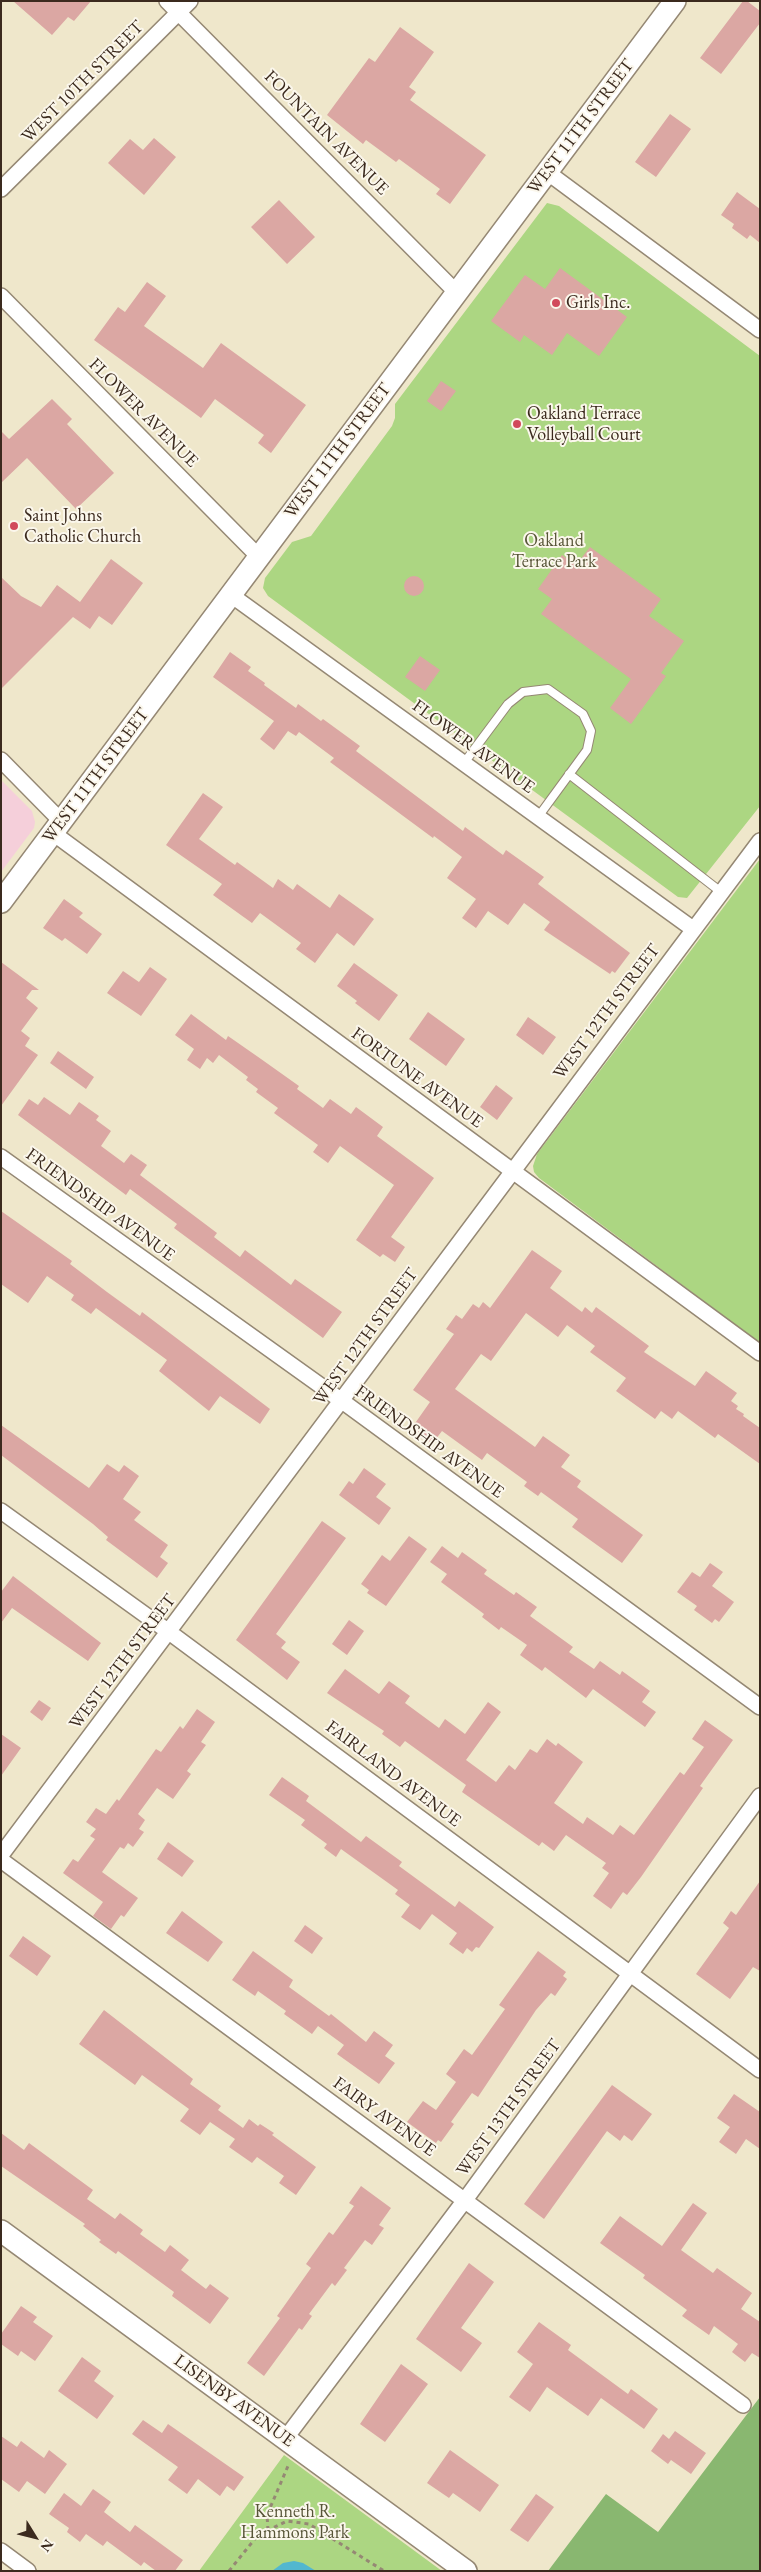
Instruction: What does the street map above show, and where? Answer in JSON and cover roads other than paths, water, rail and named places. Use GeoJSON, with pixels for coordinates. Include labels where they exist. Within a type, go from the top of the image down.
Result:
{"type":"FeatureCollection","features":[{"type":"Feature","properties":{"kind":"main road","name":"WEST 11TH STREET"},"geometry":{"type":"LineString","coordinates":[[1,902],[675,1]]}},
{"type":"Feature","properties":{"kind":"main road","name":"LISENBY AVENUE"},"geometry":{"type":"LineString","coordinates":[[1,2231],[466,2571]]}},
{"type":"Feature","properties":{"kind":"street","name":"FOUNTAIN AVENUE"},"geometry":{"type":"LineString","coordinates":[[167,1],[457,293]]}},
{"type":"Feature","properties":{"kind":"street","name":"WEST 10TH STREET"},"geometry":{"type":"LineString","coordinates":[[1,190],[190,1]]}},
{"type":"Feature","properties":{"kind":"street"},"geometry":{"type":"LineString","coordinates":[[547,172],[760,330]]}},
{"type":"Feature","properties":{"kind":"street","name":"FLOWER AVENUE"},"geometry":{"type":"LineString","coordinates":[[1,296],[259,557]]}},
{"type":"Feature","properties":{"kind":"street","name":"FLOWER AVENUE"},"geometry":{"type":"LineString","coordinates":[[231,595],[693,929]]}},
{"type":"Feature","properties":{"kind":"street","name":"FORTUNE AVENUE"},"geometry":{"type":"LineString","coordinates":[[1,760],[57,827],[512,1171],[760,1353]]}},
{"type":"Feature","properties":{"kind":"street","name":"WEST 12TH STREET"},"geometry":{"type":"LineString","coordinates":[[1,1855],[760,841]]}},
{"type":"Feature","properties":{"kind":"street","name":"FRIENDSHIP AVENUE"},"geometry":{"type":"LineString","coordinates":[[1,1157],[342,1401],[760,1707]]}},
{"type":"Feature","properties":{"kind":"street","name":"FAIRLAND AVENUE"},"geometry":{"type":"LineString","coordinates":[[1,1511],[169,1632],[760,2070]]}},
{"type":"Feature","properties":{"kind":"street","name":"WEST 13TH STREET"},"geometry":{"type":"LineString","coordinates":[[285,2439],[465,2200],[760,1796]]}},
{"type":"Feature","properties":{"kind":"street","name":"FAIRY AVENUE"},"geometry":{"type":"LineString","coordinates":[[1,1860],[743,2404]]}},
{"type":"Feature","properties":{"kind":"street"},"geometry":{"type":"LineString","coordinates":[[1,2551],[28,2571]]}},
{"type":"Feature","properties":{"kind":"lane"},"geometry":{"type":"LineString","coordinates":[[464,763],[508,704],[523,692],[548,689],[583,714],[591,731],[587,750],[538,816]]}},
{"type":"Feature","properties":{"kind":"lane"},"geometry":{"type":"LineString","coordinates":[[569,774],[722,892]]}},
{"type":"Feature","properties":{"kind":"water"},"geometry":{"type":"Polygon","coordinates":[[[294,2561],[303,2563],[316,2571],[272,2571],[283,2563],[294,2561]]]}},
{"type":"Feature","properties":{"kind":"place","name":"Girls Inc."},"geometry":{"type":"Point","coordinates":[556,303]}},
{"type":"Feature","properties":{"kind":"place","name":"Oakland Terrace Volleyball Court"},"geometry":{"type":"Point","coordinates":[517,424]}},
{"type":"Feature","properties":{"kind":"place","name":"Saint Johns Catholic Church"},"geometry":{"type":"Point","coordinates":[14,526]}},
{"type":"Feature","properties":{"kind":"park label","name":"Oakland Terrace Park"},"geometry":{"type":"Point","coordinates":[554,551]}},
{"type":"Feature","properties":{"kind":"park label","name":"Kenneth R. Hammons Park"},"geometry":{"type":"Point","coordinates":[295,2522]}}]}
